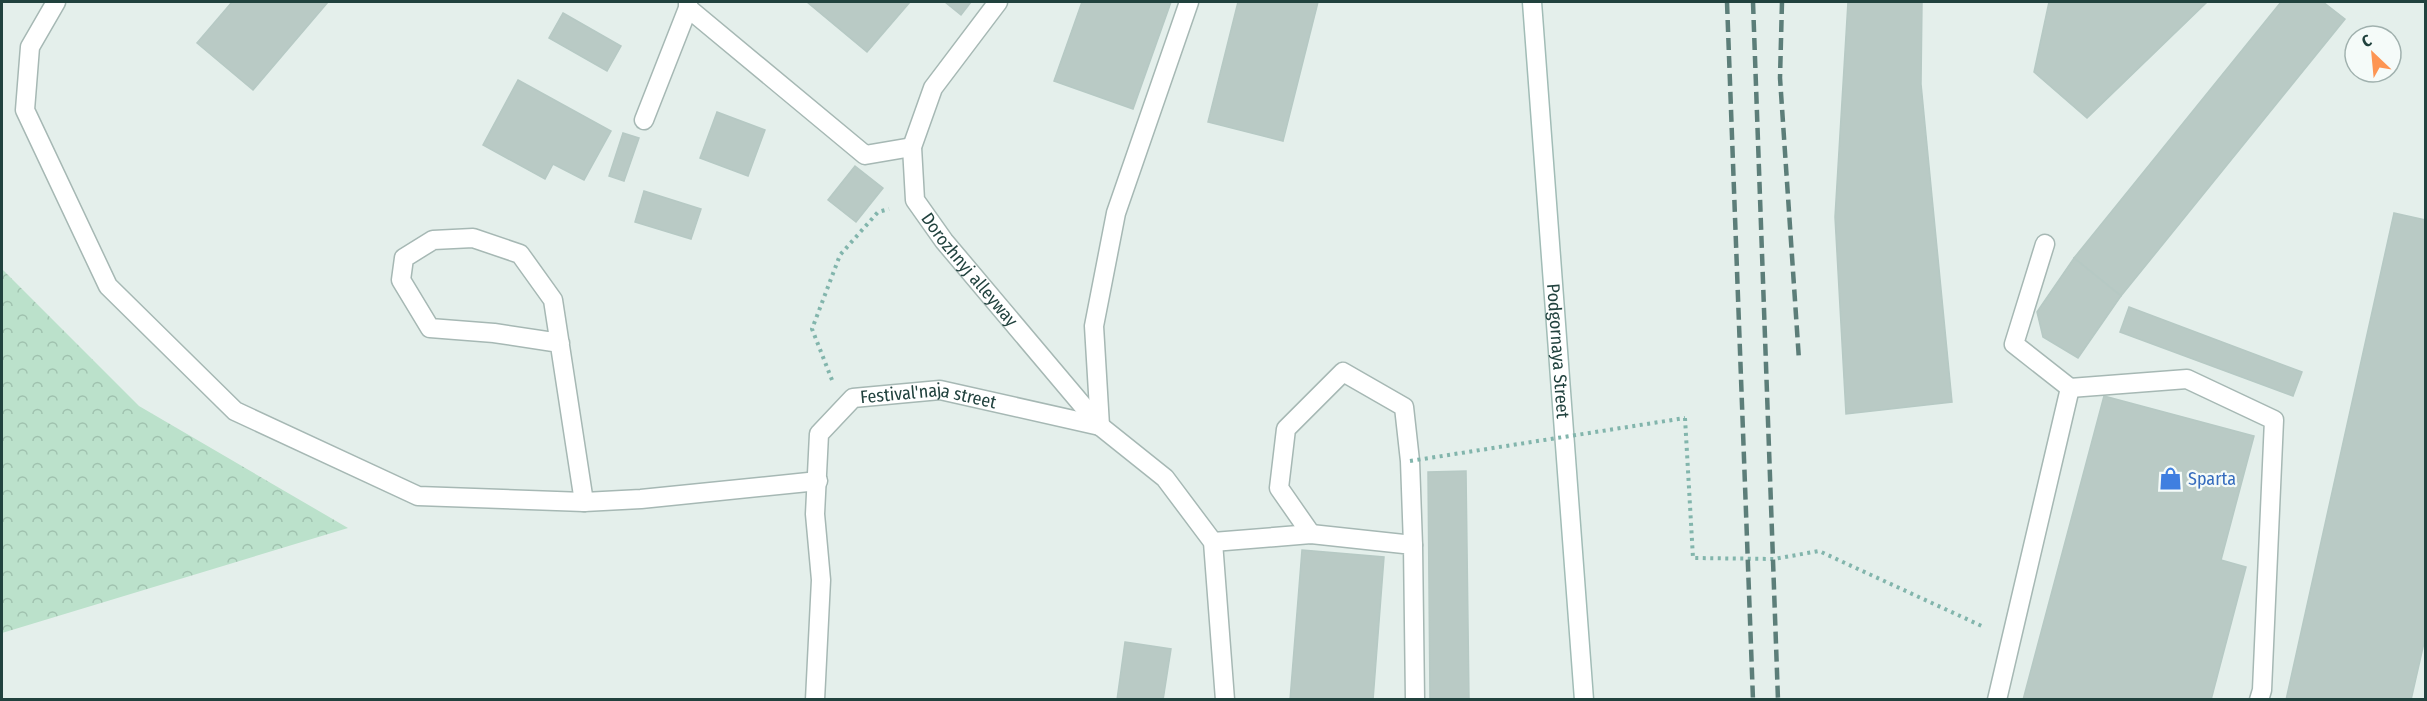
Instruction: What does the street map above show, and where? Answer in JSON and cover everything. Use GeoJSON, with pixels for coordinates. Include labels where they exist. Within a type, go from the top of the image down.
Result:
{"type":"FeatureCollection","features":[{"type":"Feature","properties":{"kind":"street"},"geometry":{"type":"LineString","coordinates":[[56,2],[30,47],[25,110],[108,286],[235,411],[418,496],[584,502],[641,499],[818,481]]}},
{"type":"Feature","properties":{"kind":"street","name":"Dorozhnyj alleyway"},"geometry":{"type":"LineString","coordinates":[[998,2],[933,88],[912,147],[915,200],[944,241],[1100,426]]}},
{"type":"Feature","properties":{"kind":"street"},"geometry":{"type":"LineString","coordinates":[[1189,2],[1116,213],[1095,326],[1100,426],[1165,478],[1214,542],[1225,699]]}},
{"type":"Feature","properties":{"kind":"street","name":"Podgornaya Street"},"geometry":{"type":"LineString","coordinates":[[1532,2],[1584,699]]}},
{"type":"Feature","properties":{"kind":"street"},"geometry":{"type":"LineString","coordinates":[[644,120],[688,5],[865,155],[912,147]]}},
{"type":"Feature","properties":{"kind":"street"},"geometry":{"type":"LineString","coordinates":[[560,343],[494,333],[430,328],[401,280],[404,258],[433,240],[473,238],[520,254],[553,300],[560,343],[584,502]]}},
{"type":"Feature","properties":{"kind":"street"},"geometry":{"type":"LineString","coordinates":[[2045,244],[2014,344],[2070,388],[2187,379],[2274,420],[2262,690],[2259,699]]}},
{"type":"Feature","properties":{"kind":"street"},"geometry":{"type":"LineString","coordinates":[[1311,534],[1279,488],[1286,429],[1343,372],[1404,407],[1410,461],[1415,699]]}},
{"type":"Feature","properties":{"kind":"street"},"geometry":{"type":"LineString","coordinates":[[1997,699],[2070,388]]}},
{"type":"Feature","properties":{"kind":"street","name":"Festival'naja street"},"geometry":{"type":"LineString","coordinates":[[815,699],[821,580],[815,514],[819,434],[853,398],[940,390],[1100,426]]}},
{"type":"Feature","properties":{"kind":"street"},"geometry":{"type":"LineString","coordinates":[[1214,542],[1311,534],[1413,545]]}},
{"type":"Feature","properties":{"kind":"path"},"geometry":{"type":"LineString","coordinates":[[853,398],[830,378],[812,329],[840,255],[878,212],[915,200]]}},
{"type":"Feature","properties":{"kind":"path"},"geometry":{"type":"LineString","coordinates":[[1410,461],[1685,418],[1693,558],[1774,559],[1819,551],[2010,639]]}},
{"type":"Feature","properties":{"kind":"green space"},"geometry":{"type":"Polygon","coordinates":[[[2,269],[139,406],[348,528],[2,633],[2,269]]]}},
{"type":"Feature","properties":{"kind":"building"},"geometry":{"type":"Polygon","coordinates":[[[232,2],[328,2],[253,90],[197,43],[232,2]]]}},
{"type":"Feature","properties":{"kind":"building"},"geometry":{"type":"Polygon","coordinates":[[[807,2],[910,2],[867,52],[807,2]]]}},
{"type":"Feature","properties":{"kind":"building"},"geometry":{"type":"Polygon","coordinates":[[[945,2],[971,2],[961,15],[945,2]]]}},
{"type":"Feature","properties":{"kind":"building"},"geometry":{"type":"Polygon","coordinates":[[[1082,2],[1171,2],[1133,109],[1054,81],[1082,2]]]}},
{"type":"Feature","properties":{"kind":"building"},"geometry":{"type":"Polygon","coordinates":[[[1238,2],[1318,2],[1283,141],[1208,122],[1238,2]]]}},
{"type":"Feature","properties":{"kind":"building"},"geometry":{"type":"Polygon","coordinates":[[[1848,2],[1922,2],[1921,84],[1952,402],[1846,414],[1835,217],[1848,2]]]}},
{"type":"Feature","properties":{"kind":"building"},"geometry":{"type":"Polygon","coordinates":[[[2049,2],[2207,2],[2087,118],[2034,72],[2049,2]]]}},
{"type":"Feature","properties":{"kind":"building"},"geometry":{"type":"Polygon","coordinates":[[[2281,2],[2323,2],[2345,19],[2121,296],[2074,258],[2281,2]]]}},
{"type":"Feature","properties":{"kind":"building"},"geometry":{"type":"Polygon","coordinates":[[[563,13],[621,46],[607,71],[549,38],[563,13]]]}},
{"type":"Feature","properties":{"kind":"building"},"geometry":{"type":"Polygon","coordinates":[[[518,80],[611,131],[584,180],[553,164],[545,179],[483,145],[518,80]]]}},
{"type":"Feature","properties":{"kind":"building"},"geometry":{"type":"Polygon","coordinates":[[[717,112],[765,130],[748,176],[700,158],[717,112]]]}},
{"type":"Feature","properties":{"kind":"building"},"geometry":{"type":"Polygon","coordinates":[[[623,133],[639,138],[624,181],[609,176],[623,133]]]}},
{"type":"Feature","properties":{"kind":"building"},"geometry":{"type":"Polygon","coordinates":[[[855,166],[883,188],[856,222],[828,200],[855,166]]]}},
{"type":"Feature","properties":{"kind":"building"},"geometry":{"type":"Polygon","coordinates":[[[644,191],[701,209],[691,239],[635,222],[644,191]]]}},
{"type":"Feature","properties":{"kind":"building"},"geometry":{"type":"Polygon","coordinates":[[[2394,213],[2426,220],[2426,634],[2411,700],[2286,700],[2394,213]]]}},
{"type":"Feature","properties":{"kind":"building"},"geometry":{"type":"Polygon","coordinates":[[[2074,258],[2121,296],[2078,358],[2043,337],[2037,312],[2074,258]]]}},
{"type":"Feature","properties":{"kind":"building"},"geometry":{"type":"Polygon","coordinates":[[[2129,307],[2302,372],[2293,396],[2120,332],[2129,307]]]}},
{"type":"Feature","properties":{"kind":"building"},"geometry":{"type":"Polygon","coordinates":[[[2104,396],[2254,436],[2221,560],[2246,567],[2211,700],[2023,700],[2104,396]]]}},
{"type":"Feature","properties":{"kind":"building"},"geometry":{"type":"Polygon","coordinates":[[[1466,471],[1469,700],[1430,700],[1428,472],[1466,471]]]}},
{"type":"Feature","properties":{"kind":"building"},"geometry":{"type":"Polygon","coordinates":[[[1302,550],[1384,557],[1373,700],[1290,700],[1302,550]]]}},
{"type":"Feature","properties":{"kind":"building"},"geometry":{"type":"Polygon","coordinates":[[[1125,642],[1171,649],[1163,700],[1117,700],[1125,642]]]}},
{"type":"Feature","properties":{"kind":"railway"},"geometry":{"type":"LineString","coordinates":[[1727,2],[1753,700]]}},
{"type":"Feature","properties":{"kind":"railway"},"geometry":{"type":"LineString","coordinates":[[1753,2],[1778,700]]}},
{"type":"Feature","properties":{"kind":"railway"},"geometry":{"type":"LineString","coordinates":[[1782,2],[1780,78],[1799,360]]}},
{"type":"Feature","properties":{"kind":"place","name":"Sparta"},"geometry":{"type":"Point","coordinates":[2170,479]}}]}
